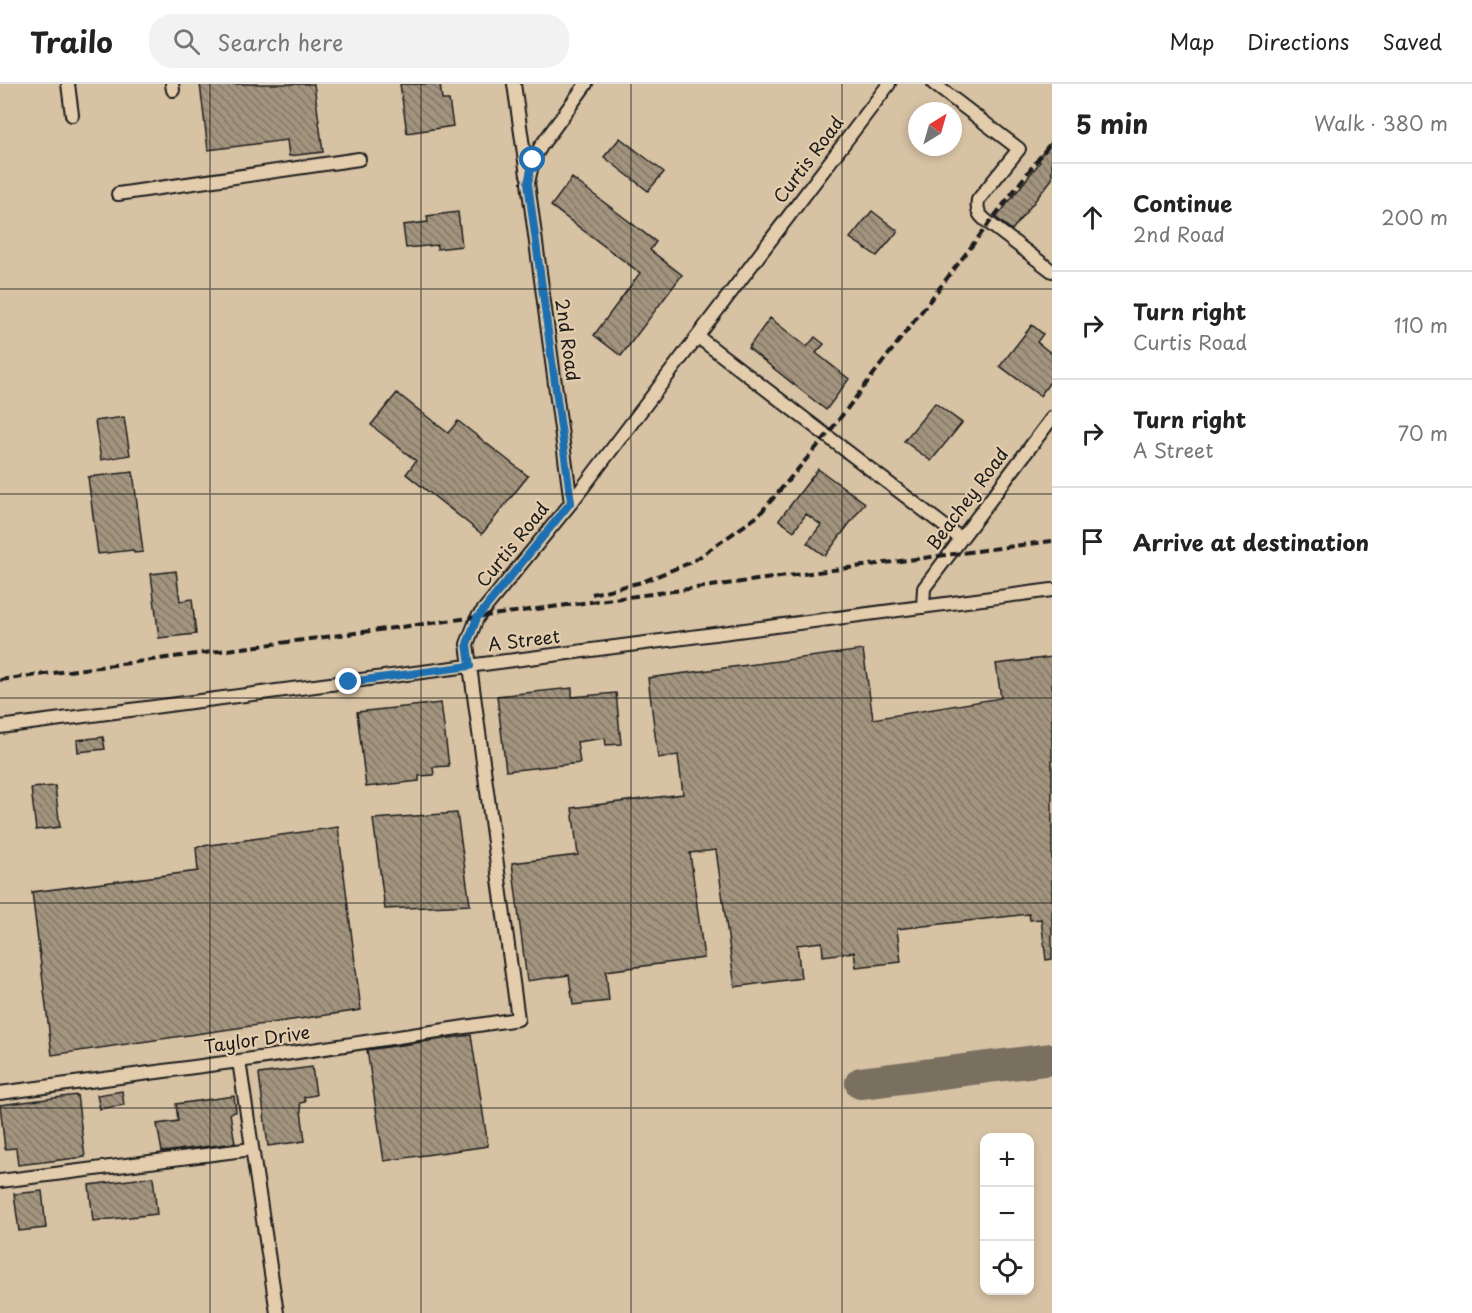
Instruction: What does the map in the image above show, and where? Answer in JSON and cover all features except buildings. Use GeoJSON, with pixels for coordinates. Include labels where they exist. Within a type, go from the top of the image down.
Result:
{"type":"FeatureCollection","features":[{"type":"Feature","properties":{"kind":"street"},"geometry":{"type":"LineString","coordinates":[[68,84],[72,115]]}},
{"type":"Feature","properties":{"kind":"street","name":"2nd Road"},"geometry":{"type":"LineString","coordinates":[[514,84],[571,502]]}},
{"type":"Feature","properties":{"kind":"street","name":"2nd Road"},"geometry":{"type":"LineString","coordinates":[[528,183],[533,160],[541,146],[586,84]]}},
{"type":"Feature","properties":{"kind":"street","name":"Curtis Road"},"geometry":{"type":"LineString","coordinates":[[518,1019],[467,644],[477,618],[571,502],[889,84]]}},
{"type":"Feature","properties":{"kind":"street"},"geometry":{"type":"LineString","coordinates":[[934,84],[1018,149],[978,200],[976,208],[979,215],[1052,271]]}},
{"type":"Feature","properties":{"kind":"street"},"geometry":{"type":"LineString","coordinates":[[118,194],[358,159]]}},
{"type":"Feature","properties":{"kind":"street"},"geometry":{"type":"LineString","coordinates":[[698,337],[960,538]]}},
{"type":"Feature","properties":{"kind":"street","name":"Beachey Road"},"geometry":{"type":"LineString","coordinates":[[923,607],[924,588],[1052,418]]}},
{"type":"Feature","properties":{"kind":"street","name":"A Street"},"geometry":{"type":"LineString","coordinates":[[0,727],[1052,590]]}},
{"type":"Feature","properties":{"kind":"street","name":"Taylor Drive"},"geometry":{"type":"LineString","coordinates":[[0,1093],[239,1061],[518,1019]]}},
{"type":"Feature","properties":{"kind":"street"},"geometry":{"type":"LineString","coordinates":[[239,1061],[277,1313]]}},
{"type":"Feature","properties":{"kind":"street"},"geometry":{"type":"LineString","coordinates":[[0,1181],[252,1149]]}},
{"type":"Feature","properties":{"kind":"taxiway"},"geometry":{"type":"LineString","coordinates":[[861,1083],[1052,1059]]}},
{"type":"Feature","properties":{"kind":"railway"},"geometry":{"type":"LineString","coordinates":[[592,594],[642,582],[692,562],[758,516],[827,435],[1052,141]]}},
{"type":"Feature","properties":{"kind":"railway"},"geometry":{"type":"LineString","coordinates":[[0,680],[1052,541]]}},
{"type":"Feature","properties":{"kind":"route"},"geometry":{"type":"LineString","coordinates":[[349,682],[470,666],[467,644],[477,618],[571,502],[528,183],[533,160]]}}]}
